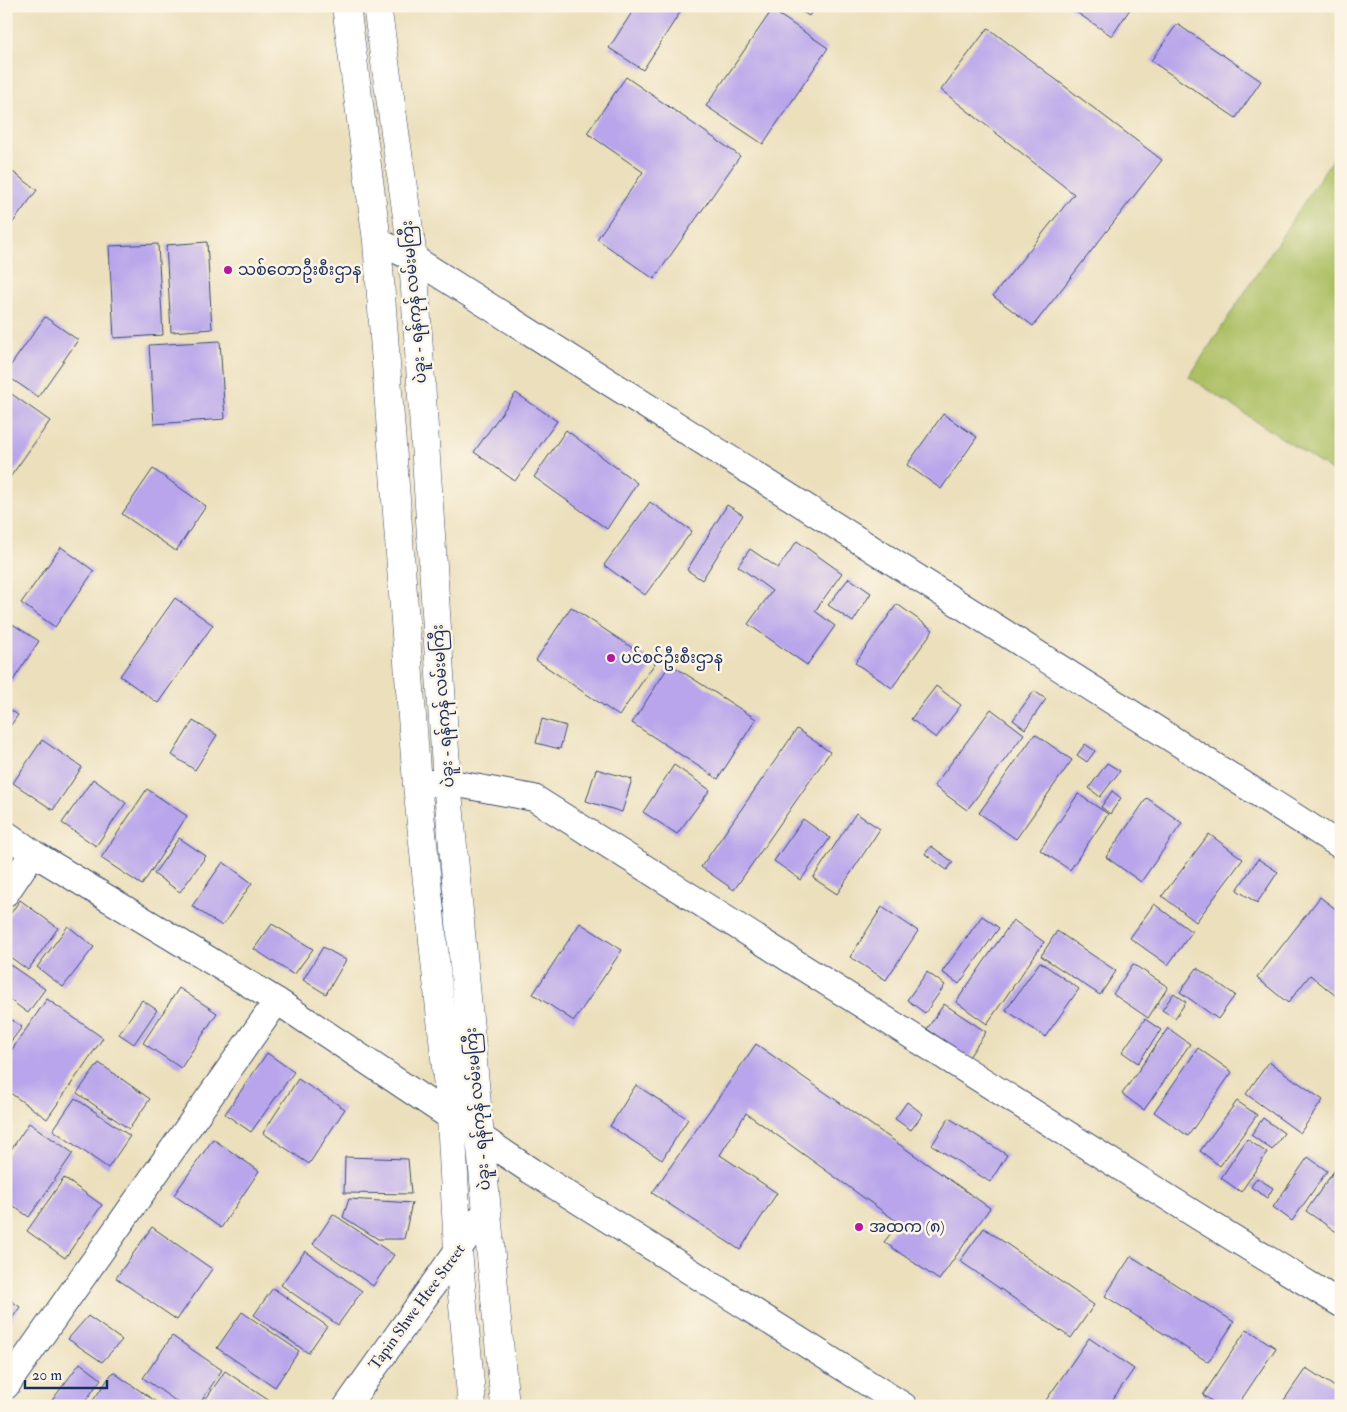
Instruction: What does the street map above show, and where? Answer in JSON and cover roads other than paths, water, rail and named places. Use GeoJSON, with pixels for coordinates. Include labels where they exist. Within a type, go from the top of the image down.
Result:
{"type":"FeatureCollection","features":[{"type":"Feature","properties":{"kind":"highway","name":"ပဲခူး - ရန်ကုန် လမ်းမကြီး"},"geometry":{"type":"LineString","coordinates":[[346,6],[377,241],[417,784],[451,1117],[458,1250],[472,1406]]}},
{"type":"Feature","properties":{"kind":"highway","name":"ပဲခူး - ရန်ကုန် လမ်းမကြီး"},"geometry":{"type":"LineString","coordinates":[[377,6],[413,258],[447,782],[505,1406]]}},
{"type":"Feature","properties":{"kind":"street"},"geometry":{"type":"LineString","coordinates":[[377,241],[413,258],[1341,846]]}},
{"type":"Feature","properties":{"kind":"street"},"geometry":{"type":"LineString","coordinates":[[417,784],[447,782],[534,798],[1341,1304]]}},
{"type":"Feature","properties":{"kind":"street"},"geometry":{"type":"LineString","coordinates":[[6,834],[277,1001],[531,1171],[904,1406]]}},
{"type":"Feature","properties":{"kind":"street"},"geometry":{"type":"LineString","coordinates":[[6,893],[34,852]]}},
{"type":"Feature","properties":{"kind":"street"},"geometry":{"type":"LineString","coordinates":[[6,1386],[277,1001]]}},
{"type":"Feature","properties":{"kind":"street","name":"Tapin Shwe Htee Street"},"geometry":{"type":"LineString","coordinates":[[347,1406],[488,1209]]}},
{"type":"Feature","properties":{"kind":"place","name":"သစ်တောဦးစီးဌာန"},"geometry":{"type":"Point","coordinates":[228,270]}},
{"type":"Feature","properties":{"kind":"place","name":"ပင်စင်ဦးစီးဌာန"},"geometry":{"type":"Point","coordinates":[611,658]}},
{"type":"Feature","properties":{"kind":"place","name":"အထက (၈)"},"geometry":{"type":"Point","coordinates":[859,1227]}}]}
